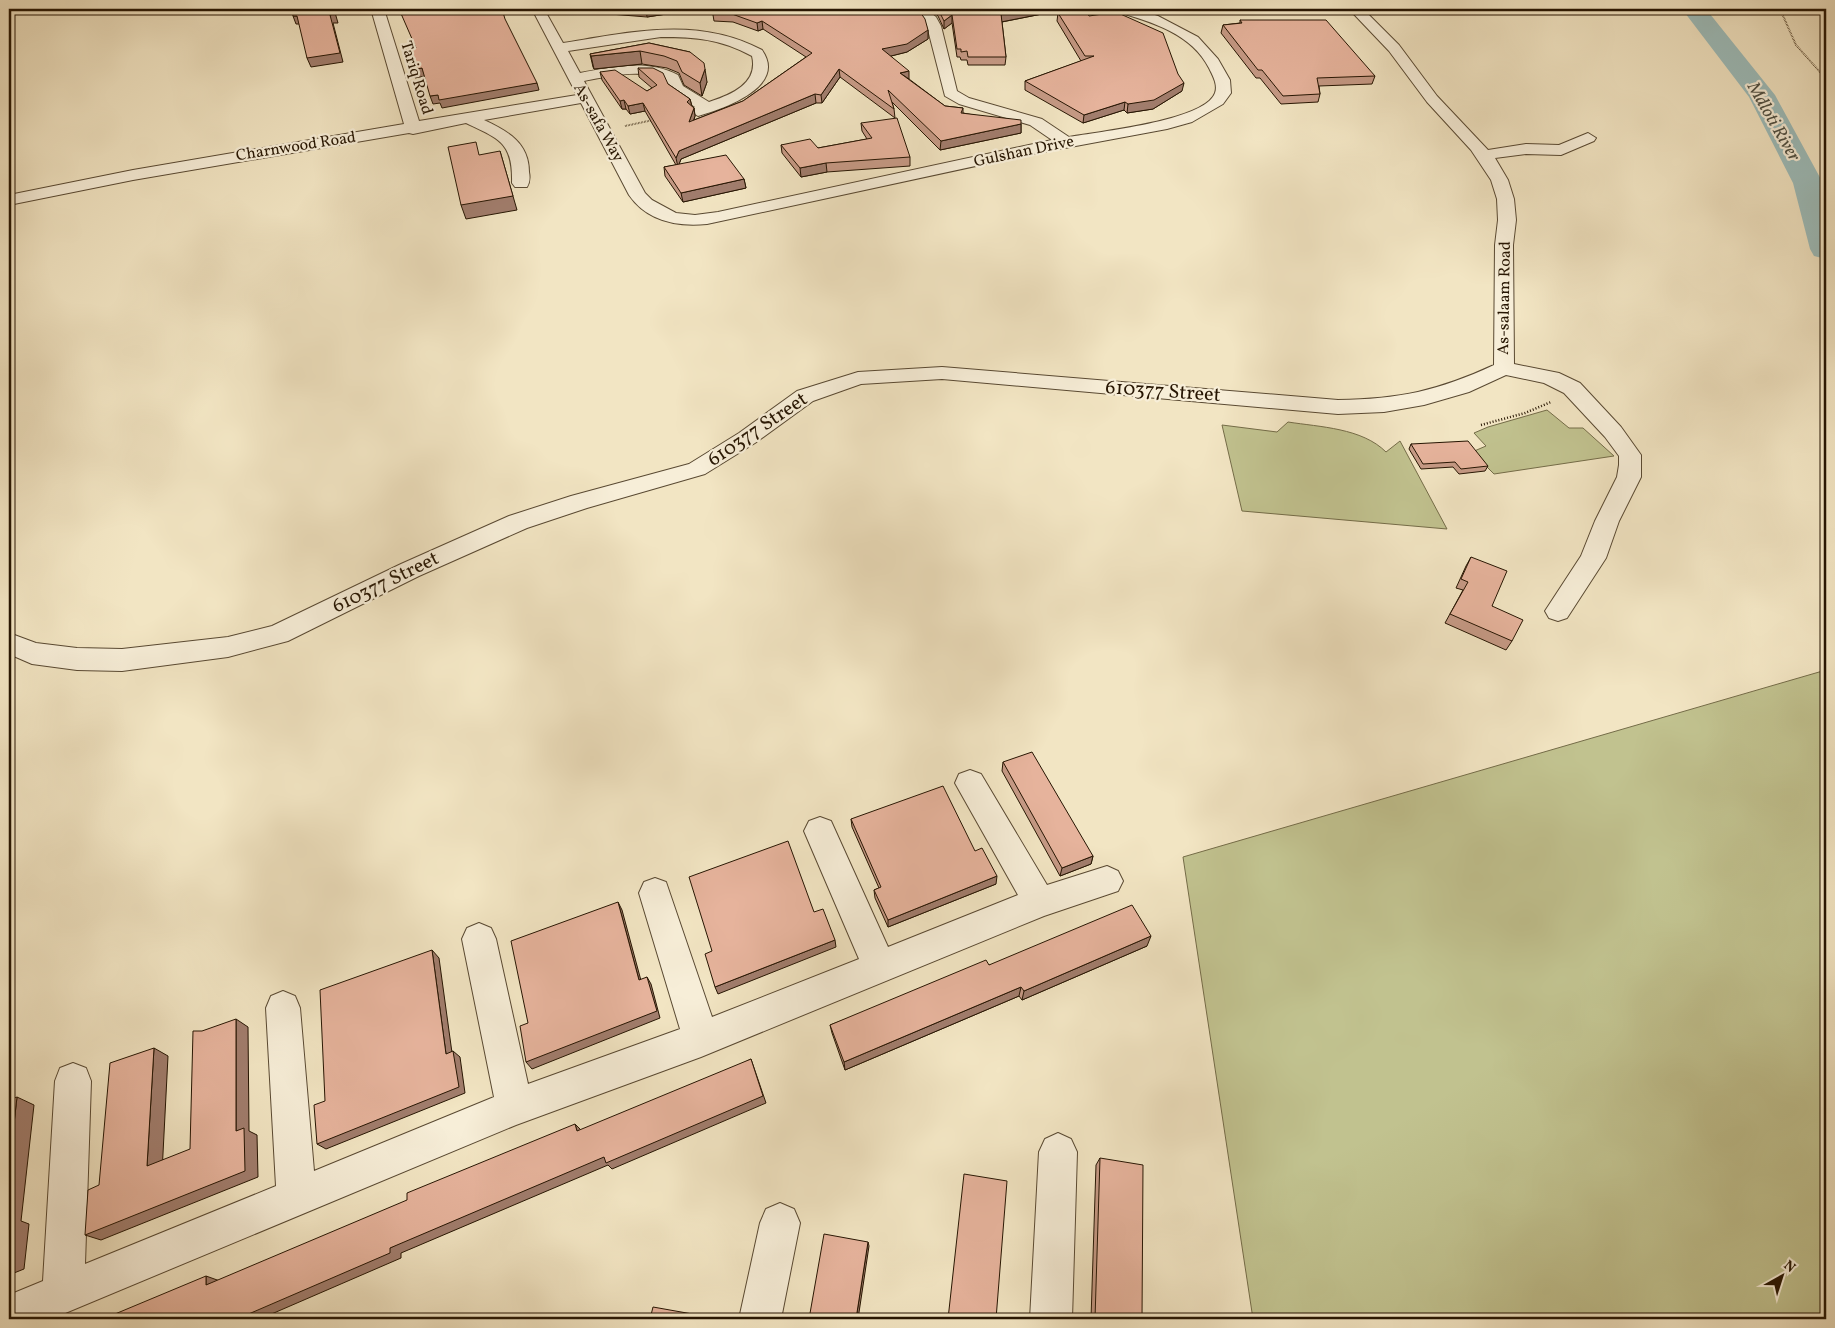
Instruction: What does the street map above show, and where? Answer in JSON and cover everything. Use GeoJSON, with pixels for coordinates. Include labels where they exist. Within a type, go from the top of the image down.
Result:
{"type":"FeatureCollection","features":[{"type":"Feature","properties":{"kind":"street","name":"Tariq Road"},"geometry":{"type":"LineString","coordinates":[[377,9],[413,129]]}},
{"type":"Feature","properties":{"kind":"street","name":"As-safa Way"},"geometry":{"type":"LineString","coordinates":[[538,9],[638,196],[646,206],[666,217],[677,220]]}},
{"type":"Feature","properties":{"kind":"street"},"geometry":{"type":"LineString","coordinates":[[918,9],[931,20],[934,26],[950,93],[964,101],[1036,122],[1066,142]]}},
{"type":"Feature","properties":{"kind":"street","name":"Gulshan Drive"},"geometry":{"type":"LineString","coordinates":[[677,220],[718,217],[1066,142],[1143,129],[1194,116],[1219,100],[1224,92],[1224,84],[1220,73],[1204,47],[1195,39],[1166,24],[1123,9]]}},
{"type":"Feature","properties":{"kind":"street","name":"As-salaam Road"},"geometry":{"type":"LineString","coordinates":[[1355,9],[1404,61],[1432,99],[1491,163],[1505,191],[1508,229],[1504,244],[1504,368],[1551,378],[1572,388],[1624,445],[1630,455],[1631,465],[1627,482],[1606,521],[1593,558],[1558,610]]}},
{"type":"Feature","properties":{"kind":"street"},"geometry":{"type":"LineString","coordinates":[[559,48],[644,35],[685,33],[733,40],[760,56],[760,69],[753,85],[737,96],[702,109],[676,88],[673,78],[667,74],[645,69],[622,72],[614,71],[574,78]]}},
{"type":"Feature","properties":{"kind":"street"},"geometry":{"type":"LineString","coordinates":[[622,72],[636,83]]}},
{"type":"Feature","properties":{"kind":"street","name":"Charnwood Road"},"geometry":{"type":"LineString","coordinates":[[9,200],[152,171],[413,129],[584,98]]}},
{"type":"Feature","properties":{"kind":"street"},"geometry":{"type":"LineString","coordinates":[[470,119],[509,139],[514,144],[522,163],[521,183]]}},
{"type":"Feature","properties":{"kind":"street"},"geometry":{"type":"LineString","coordinates":[[1484,155],[1526,149],[1561,150],[1588,138]]}},
{"type":"Feature","properties":{"kind":"street","name":"610377 Street"},"geometry":{"type":"LineString","coordinates":[[9,642],[32,652],[77,659],[122,660],[228,647],[278,634],[472,541],[518,522],[579,502],[697,469],[747,438],[805,396],[858,378],[942,373],[1338,407],[1381,407],[1438,397],[1504,368]]}},
{"type":"Feature","properties":{"kind":"street"},"geometry":{"type":"LineString","coordinates":[[970,783],[1040,902]]}},
{"type":"Feature","properties":{"kind":"street"},"geometry":{"type":"LineString","coordinates":[[820,831],[880,966]]}},
{"type":"Feature","properties":{"kind":"street"},"geometry":{"type":"LineString","coordinates":[[9,1316],[515,1106],[701,1039],[1040,902],[1107,881]]}},
{"type":"Feature","properties":{"kind":"street"},"geometry":{"type":"LineString","coordinates":[[655,893],[701,1039]]}},
{"type":"Feature","properties":{"kind":"street"},"geometry":{"type":"LineString","coordinates":[[479,939],[515,1106]]}},
{"type":"Feature","properties":{"kind":"street"},"geometry":{"type":"LineString","coordinates":[[283,1008],[296,1196]]}},
{"type":"Feature","properties":{"kind":"street"},"geometry":{"type":"LineString","coordinates":[[62,1294],[74,1081]]}},
{"type":"Feature","properties":{"kind":"street"},"geometry":{"type":"LineString","coordinates":[[1051,1319],[1058,1152]]}},
{"type":"Feature","properties":{"kind":"street"},"geometry":{"type":"LineString","coordinates":[[760,1319],[780,1223]]}},
{"type":"Feature","properties":{"kind":"path"},"geometry":{"type":"LineString","coordinates":[[1780,9],[1789,34],[1798,49],[1817,66],[1826,79]]}},
{"type":"Feature","properties":{"kind":"path"},"geometry":{"type":"LineString","coordinates":[[602,131],[702,109]]}},
{"type":"Feature","properties":{"kind":"path"},"geometry":{"type":"LineString","coordinates":[[1481,425],[1525,413],[1565,396],[1572,388]]}},
{"type":"Feature","properties":{"kind":"green space"},"geometry":{"type":"Polygon","coordinates":[[[1547,410],[1569,428],[1583,428],[1614,456],[1494,474],[1472,452],[1486,446],[1474,433],[1488,427],[1547,410]]]}},
{"type":"Feature","properties":{"kind":"green space"},"geometry":{"type":"Polygon","coordinates":[[[1288,422],[1327,427],[1353,433],[1376,444],[1386,452],[1400,441],[1447,529],[1242,511],[1222,425],[1277,432],[1288,422]]]}},
{"type":"Feature","properties":{"kind":"green space"},"geometry":{"type":"Polygon","coordinates":[[[1826,670],[1826,1319],[1253,1319],[1183,857],[1826,670]]]}},
{"type":"Feature","properties":{"kind":"building"},"geometry":{"type":"Polygon","coordinates":[[[291,9],[333,9],[334,14],[330,15],[340,53],[307,58],[297,16],[293,16],[291,9]]]}},
{"type":"Feature","properties":{"kind":"building"},"geometry":{"type":"Polygon","coordinates":[[[399,9],[502,9],[505,19],[537,83],[439,100],[438,95],[430,96],[422,68],[412,70],[404,50],[416,48],[399,9]]]}},
{"type":"Feature","properties":{"kind":"building"},"geometry":{"type":"Polygon","coordinates":[[[713,9],[918,9],[925,19],[928,30],[907,44],[882,49],[909,71],[900,73],[945,106],[963,108],[961,113],[1021,120],[1021,124],[941,141],[888,90],[894,109],[839,69],[821,95],[815,94],[679,151],[676,158],[643,103],[628,106],[624,100],[620,101],[600,72],[615,70],[647,91],[657,85],[638,68],[653,68],[663,73],[668,84],[690,99],[687,102],[694,108],[689,122],[743,101],[812,53],[762,21],[757,23],[732,14],[713,13],[713,9]]]}},
{"type":"Feature","properties":{"kind":"building"},"geometry":{"type":"Polygon","coordinates":[[[938,9],[1029,9],[1001,14],[1006,57],[968,57],[967,51],[961,52],[961,49],[957,49],[952,15],[944,21],[938,9]]]}},
{"type":"Feature","properties":{"kind":"building"},"geometry":{"type":"Polygon","coordinates":[[[1086,11],[1089,16],[1116,12],[1163,33],[1178,74],[1184,83],[1154,100],[1128,104],[1125,102],[1084,115],[1025,81],[1094,56],[1085,56],[1058,13],[1086,11]]]}},
{"type":"Feature","properties":{"kind":"building"},"geometry":{"type":"Polygon","coordinates":[[[1240,20],[1326,20],[1375,76],[1317,78],[1320,94],[1283,96],[1262,70],[1258,70],[1223,25],[1242,23],[1240,20]]]}},
{"type":"Feature","properties":{"kind":"building"},"geometry":{"type":"Polygon","coordinates":[[[649,43],[690,52],[704,63],[705,69],[700,83],[682,72],[677,61],[664,56],[640,51],[591,56],[590,54],[649,43]]]}},
{"type":"Feature","properties":{"kind":"building"},"geometry":{"type":"Polygon","coordinates":[[[897,118],[910,157],[826,163],[800,168],[781,145],[810,139],[818,148],[872,138],[861,123],[897,118]]]}},
{"type":"Feature","properties":{"kind":"building"},"geometry":{"type":"Polygon","coordinates":[[[476,142],[479,155],[500,151],[513,196],[461,205],[448,147],[476,142]]]}},
{"type":"Feature","properties":{"kind":"building"},"geometry":{"type":"Polygon","coordinates":[[[726,155],[744,179],[681,193],[664,167],[726,155]]]}},
{"type":"Feature","properties":{"kind":"building"},"geometry":{"type":"Polygon","coordinates":[[[1468,441],[1488,466],[1461,469],[1455,462],[1423,464],[1411,444],[1468,441]]]}},
{"type":"Feature","properties":{"kind":"building"},"geometry":{"type":"Polygon","coordinates":[[[1471,557],[1507,571],[1492,606],[1523,620],[1512,641],[1450,614],[1468,582],[1461,579],[1471,557]]]}},
{"type":"Feature","properties":{"kind":"building"},"geometry":{"type":"Polygon","coordinates":[[[1032,752],[1093,856],[1062,868],[1003,762],[1032,752]]]}},
{"type":"Feature","properties":{"kind":"building"},"geometry":{"type":"Polygon","coordinates":[[[943,786],[975,851],[982,848],[997,876],[888,920],[874,890],[881,887],[851,819],[943,786]]]}},
{"type":"Feature","properties":{"kind":"building"},"geometry":{"type":"Polygon","coordinates":[[[788,841],[814,912],[823,909],[835,940],[715,987],[705,954],[712,951],[689,877],[788,841]]]}},
{"type":"Feature","properties":{"kind":"building"},"geometry":{"type":"Polygon","coordinates":[[[618,902],[639,980],[647,977],[657,1011],[526,1062],[520,1026],[528,1023],[511,941],[618,902]]]}},
{"type":"Feature","properties":{"kind":"building"},"geometry":{"type":"Polygon","coordinates":[[[1132,905],[1151,936],[1024,991],[1021,987],[844,1062],[830,1025],[986,960],[989,965],[1132,905]]]}},
{"type":"Feature","properties":{"kind":"building"},"geometry":{"type":"Polygon","coordinates":[[[432,950],[446,1054],[453,1051],[459,1087],[317,1144],[314,1105],[325,1101],[320,990],[432,950]]]}},
{"type":"Feature","properties":{"kind":"building"},"geometry":{"type":"Polygon","coordinates":[[[236,1019],[236,1131],[244,1128],[245,1171],[85,1235],[88,1190],[99,1185],[110,1063],[154,1048],[147,1166],[190,1149],[193,1031],[202,1031],[236,1019]]]}},
{"type":"Feature","properties":{"kind":"building"},"geometry":{"type":"Polygon","coordinates":[[[751,1059],[763,1096],[606,1163],[604,1157],[390,1248],[390,1253],[237,1319],[228,1319],[228,1316],[220,1319],[103,1319],[206,1276],[206,1285],[407,1200],[407,1193],[575,1124],[577,1131],[751,1059]]]}},
{"type":"Feature","properties":{"kind":"building"},"geometry":{"type":"Polygon","coordinates":[[[17,1097],[9,1168],[9,1100],[17,1097]]]}},
{"type":"Feature","properties":{"kind":"building"},"geometry":{"type":"Polygon","coordinates":[[[1100,1158],[1143,1165],[1142,1319],[1095,1319],[1100,1158]]]}},
{"type":"Feature","properties":{"kind":"building"},"geometry":{"type":"Polygon","coordinates":[[[964,1174],[1007,1181],[996,1319],[948,1319],[964,1174]]]}},
{"type":"Feature","properties":{"kind":"building"},"geometry":{"type":"Polygon","coordinates":[[[11,1218],[9,1239],[9,1219],[11,1218]]]}},
{"type":"Feature","properties":{"kind":"building"},"geometry":{"type":"Polygon","coordinates":[[[824,1234],[868,1242],[856,1319],[809,1319],[824,1234]]]}},
{"type":"Feature","properties":{"kind":"building"},"geometry":{"type":"Polygon","coordinates":[[[653,1307],[698,1315],[697,1319],[650,1319],[653,1307]]]}},
{"type":"Feature","properties":{"kind":"waterway","name":"Mdloti River"},"geometry":{"type":"LineString","coordinates":[[1694,9],[1762,95],[1808,183],[1826,249]]}}]}
